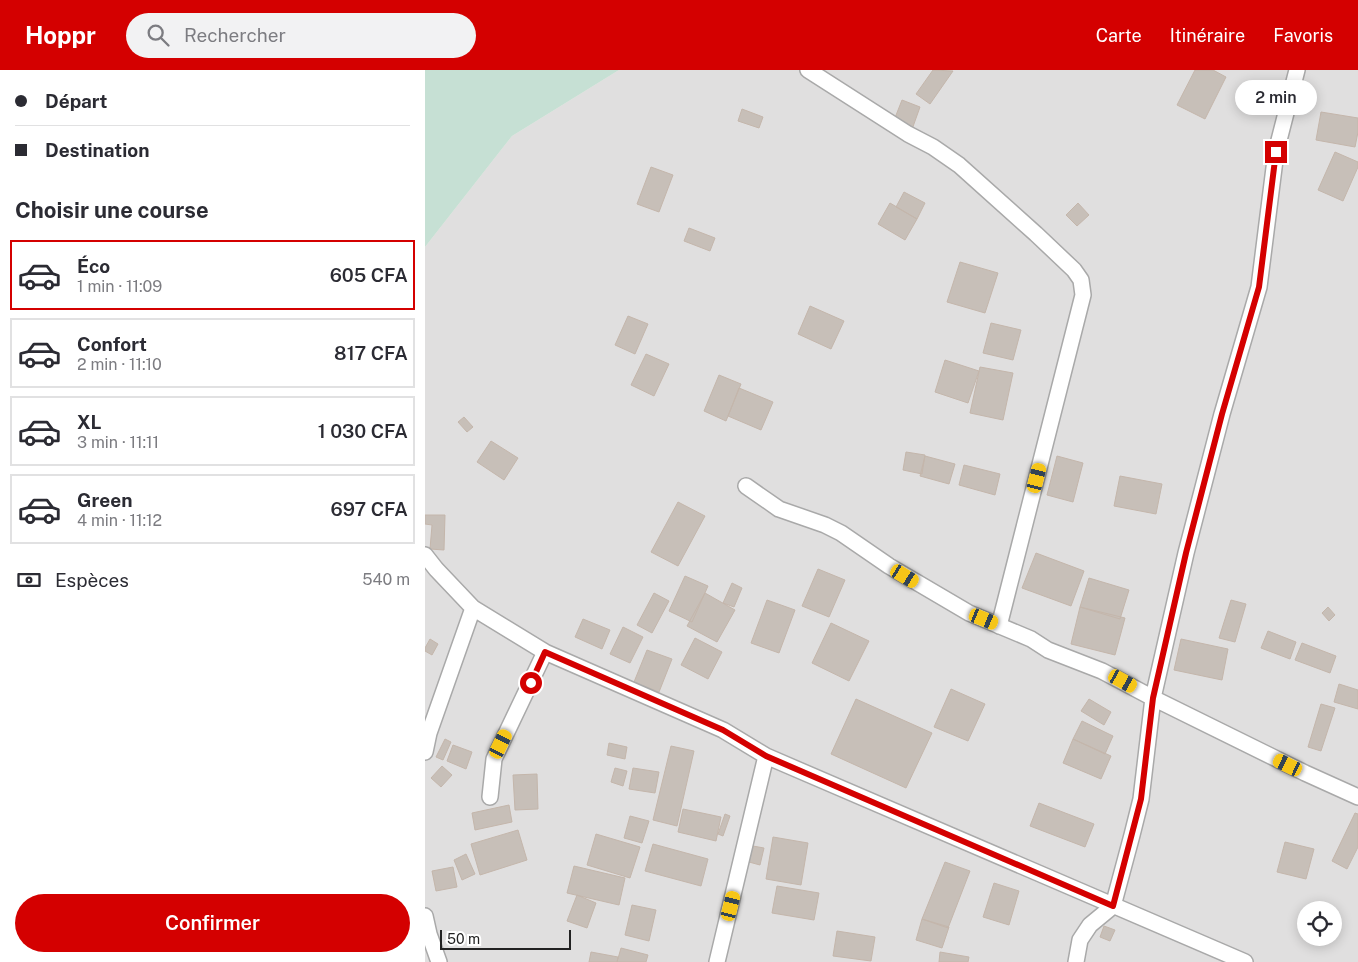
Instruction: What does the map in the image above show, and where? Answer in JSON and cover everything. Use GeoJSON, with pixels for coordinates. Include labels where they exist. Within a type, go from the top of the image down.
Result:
{"type":"FeatureCollection","features":[{"type":"Feature","properties":{"kind":"street"},"geometry":{"type":"LineString","coordinates":[[807,70],[959,165],[1036,234],[1081,280],[1083,295],[999,626]]}},
{"type":"Feature","properties":{"kind":"street"},"geometry":{"type":"LineString","coordinates":[[1076,962],[1081,940],[1090,925],[1113,906],[1141,799],[1153,698],[1191,534],[1222,414],[1259,287],[1276,152],[1297,70]]}},
{"type":"Feature","properties":{"kind":"street"},"geometry":{"type":"LineString","coordinates":[[746,486],[779,509],[825,525],[841,533],[889,566],[961,609],[1031,639],[1048,650],[1102,671],[1305,773],[1358,797]]}},
{"type":"Feature","properties":{"kind":"street"},"geometry":{"type":"LineString","coordinates":[[425,555],[435,569],[473,608],[545,652],[723,730],[766,756],[1245,962]]}},
{"type":"Feature","properties":{"kind":"street"},"geometry":{"type":"LineString","coordinates":[[425,752],[429,733],[473,608]]}},
{"type":"Feature","properties":{"kind":"street"},"geometry":{"type":"LineString","coordinates":[[490,797],[494,759],[545,652]]}},
{"type":"Feature","properties":{"kind":"street"},"geometry":{"type":"LineString","coordinates":[[717,962],[766,756]]}},
{"type":"Feature","properties":{"kind":"street"},"geometry":{"type":"LineString","coordinates":[[425,916],[439,962]]}},
{"type":"Feature","properties":{"kind":"shaded area"},"geometry":{"type":"Polygon","coordinates":[[[619,70],[1358,70],[1358,962],[425,962],[425,247],[512,136],[619,70]]]}},
{"type":"Feature","properties":{"kind":"green space"},"geometry":{"type":"Polygon","coordinates":[[[425,70],[619,70],[512,136],[425,247],[425,70]]]}},
{"type":"Feature","properties":{"kind":"building"},"geometry":{"type":"Polygon","coordinates":[[[933,70],[953,71],[930,104],[916,94],[933,70]]]}},
{"type":"Feature","properties":{"kind":"building"},"geometry":{"type":"Polygon","coordinates":[[[1195,70],[1213,70],[1226,77],[1205,119],[1177,105],[1195,70]]]}},
{"type":"Feature","properties":{"kind":"building"},"geometry":{"type":"Polygon","coordinates":[[[902,100],[920,107],[910,135],[891,128],[902,100]]]}},
{"type":"Feature","properties":{"kind":"building"},"geometry":{"type":"Polygon","coordinates":[[[742,109],[763,117],[759,128],[738,121],[742,109]]]}},
{"type":"Feature","properties":{"kind":"building"},"geometry":{"type":"Polygon","coordinates":[[[1321,112],[1358,118],[1355,147],[1316,140],[1321,112]]]}},
{"type":"Feature","properties":{"kind":"building"},"geometry":{"type":"Polygon","coordinates":[[[1335,152],[1358,162],[1358,167],[1343,201],[1318,190],[1335,152]]]}},
{"type":"Feature","properties":{"kind":"building"},"geometry":{"type":"Polygon","coordinates":[[[651,167],[673,175],[659,212],[637,204],[651,167]]]}},
{"type":"Feature","properties":{"kind":"building"},"geometry":{"type":"Polygon","coordinates":[[[904,192],[925,203],[917,219],[896,207],[904,192]]]}},
{"type":"Feature","properties":{"kind":"building"},"geometry":{"type":"Polygon","coordinates":[[[890,203],[917,219],[905,240],[878,224],[890,203]]]}},
{"type":"Feature","properties":{"kind":"building"},"geometry":{"type":"Polygon","coordinates":[[[1078,203],[1089,215],[1077,226],[1066,215],[1078,203]]]}},
{"type":"Feature","properties":{"kind":"building"},"geometry":{"type":"Polygon","coordinates":[[[689,228],[715,238],[710,251],[684,241],[689,228]]]}},
{"type":"Feature","properties":{"kind":"building"},"geometry":{"type":"Polygon","coordinates":[[[960,262],[998,273],[985,313],[947,302],[960,262]]]}},
{"type":"Feature","properties":{"kind":"building"},"geometry":{"type":"Polygon","coordinates":[[[810,306],[844,321],[831,349],[798,334],[810,306]]]}},
{"type":"Feature","properties":{"kind":"building"},"geometry":{"type":"Polygon","coordinates":[[[628,316],[648,324],[635,354],[615,345],[628,316]]]}},
{"type":"Feature","properties":{"kind":"building"},"geometry":{"type":"Polygon","coordinates":[[[991,323],[1021,330],[1013,360],[983,353],[991,323]]]}},
{"type":"Feature","properties":{"kind":"building"},"geometry":{"type":"Polygon","coordinates":[[[646,354],[669,364],[654,396],[631,385],[646,354]]]}},
{"type":"Feature","properties":{"kind":"building"},"geometry":{"type":"Polygon","coordinates":[[[945,360],[979,371],[968,403],[935,392],[945,360]]]}},
{"type":"Feature","properties":{"kind":"building"},"geometry":{"type":"Polygon","coordinates":[[[980,367],[1013,373],[1003,420],[970,413],[980,367]]]}},
{"type":"Feature","properties":{"kind":"building"},"geometry":{"type":"Polygon","coordinates":[[[719,375],[741,384],[726,421],[704,411],[719,375]]]}},
{"type":"Feature","properties":{"kind":"building"},"geometry":{"type":"Polygon","coordinates":[[[739,388],[773,402],[761,430],[728,416],[739,388]]]}},
{"type":"Feature","properties":{"kind":"building"},"geometry":{"type":"Polygon","coordinates":[[[464,417],[473,427],[467,432],[458,422],[464,417]]]}},
{"type":"Feature","properties":{"kind":"building"},"geometry":{"type":"Polygon","coordinates":[[[491,441],[518,458],[504,480],[477,462],[491,441]]]}},
{"type":"Feature","properties":{"kind":"building"},"geometry":{"type":"Polygon","coordinates":[[[906,452],[925,455],[922,474],[903,470],[906,452]]]}},
{"type":"Feature","properties":{"kind":"building"},"geometry":{"type":"Polygon","coordinates":[[[925,456],[955,464],[949,484],[920,476],[925,456]]]}},
{"type":"Feature","properties":{"kind":"building"},"geometry":{"type":"Polygon","coordinates":[[[1057,456],[1083,463],[1073,502],[1047,495],[1057,456]]]}},
{"type":"Feature","properties":{"kind":"building"},"geometry":{"type":"Polygon","coordinates":[[[964,465],[1000,474],[995,495],[959,485],[964,465]]]}},
{"type":"Feature","properties":{"kind":"building"},"geometry":{"type":"Polygon","coordinates":[[[1120,476],[1162,484],[1156,514],[1114,506],[1120,476]]]}},
{"type":"Feature","properties":{"kind":"building"},"geometry":{"type":"Polygon","coordinates":[[[678,502],[705,516],[678,566],[651,552],[678,502]]]}},
{"type":"Feature","properties":{"kind":"building"},"geometry":{"type":"Polygon","coordinates":[[[425,515],[445,515],[444,550],[430,549],[432,525],[425,524],[425,515]]]}},
{"type":"Feature","properties":{"kind":"building"},"geometry":{"type":"Polygon","coordinates":[[[1036,553],[1084,571],[1071,606],[1022,588],[1036,553]]]}},
{"type":"Feature","properties":{"kind":"building"},"geometry":{"type":"Polygon","coordinates":[[[818,569],[845,580],[829,617],[802,606],[818,569]]]}},
{"type":"Feature","properties":{"kind":"building"},"geometry":{"type":"Polygon","coordinates":[[[685,576],[708,586],[692,622],[669,611],[685,576]]]}},
{"type":"Feature","properties":{"kind":"building"},"geometry":{"type":"Polygon","coordinates":[[[1089,578],[1129,590],[1120,619],[1080,607],[1089,578]]]}},
{"type":"Feature","properties":{"kind":"building"},"geometry":{"type":"Polygon","coordinates":[[[732,583],[742,588],[734,607],[723,603],[732,583]]]}},
{"type":"Feature","properties":{"kind":"building"},"geometry":{"type":"Polygon","coordinates":[[[654,593],[669,601],[652,633],[637,625],[654,593]]]}},
{"type":"Feature","properties":{"kind":"building"},"geometry":{"type":"Polygon","coordinates":[[[705,593],[735,610],[717,642],[687,626],[705,593]]]}},
{"type":"Feature","properties":{"kind":"building"},"geometry":{"type":"Polygon","coordinates":[[[767,600],[795,610],[779,653],[751,643],[767,600]]]}},
{"type":"Feature","properties":{"kind":"building"},"geometry":{"type":"Polygon","coordinates":[[[1231,600],[1246,604],[1235,642],[1219,638],[1231,600]]]}},
{"type":"Feature","properties":{"kind":"building"},"geometry":{"type":"Polygon","coordinates":[[[1080,607],[1125,618],[1115,655],[1071,644],[1080,607]]]}},
{"type":"Feature","properties":{"kind":"building"},"geometry":{"type":"Polygon","coordinates":[[[1328,607],[1335,615],[1329,621],[1322,613],[1328,607]]]}},
{"type":"Feature","properties":{"kind":"building"},"geometry":{"type":"Polygon","coordinates":[[[583,619],[610,630],[602,649],[575,637],[583,619]]]}},
{"type":"Feature","properties":{"kind":"building"},"geometry":{"type":"Polygon","coordinates":[[[831,623],[869,641],[849,681],[812,663],[831,623]]]}},
{"type":"Feature","properties":{"kind":"building"},"geometry":{"type":"Polygon","coordinates":[[[623,627],[643,637],[630,663],[610,654],[623,627]]]}},
{"type":"Feature","properties":{"kind":"building"},"geometry":{"type":"Polygon","coordinates":[[[1268,631],[1296,642],[1290,659],[1261,648],[1268,631]]]}},
{"type":"Feature","properties":{"kind":"building"},"geometry":{"type":"Polygon","coordinates":[[[695,638],[722,652],[708,679],[681,665],[695,638]]]}},
{"type":"Feature","properties":{"kind":"building"},"geometry":{"type":"Polygon","coordinates":[[[430,639],[438,644],[432,655],[425,651],[430,639]]]}},
{"type":"Feature","properties":{"kind":"building"},"geometry":{"type":"Polygon","coordinates":[[[1181,639],[1228,649],[1222,680],[1174,670],[1181,639]]]}},
{"type":"Feature","properties":{"kind":"building"},"geometry":{"type":"Polygon","coordinates":[[[1302,643],[1336,656],[1330,673],[1295,660],[1302,643]]]}},
{"type":"Feature","properties":{"kind":"building"},"geometry":{"type":"Polygon","coordinates":[[[647,650],[672,659],[659,692],[634,682],[647,650]]]}},
{"type":"Feature","properties":{"kind":"building"},"geometry":{"type":"Polygon","coordinates":[[[1339,684],[1358,690],[1358,709],[1334,702],[1339,684]]]}},
{"type":"Feature","properties":{"kind":"building"},"geometry":{"type":"Polygon","coordinates":[[[951,689],[985,704],[968,741],[934,727],[951,689]]]}},
{"type":"Feature","properties":{"kind":"building"},"geometry":{"type":"Polygon","coordinates":[[[856,699],[932,733],[906,788],[831,754],[856,699]]]}},
{"type":"Feature","properties":{"kind":"building"},"geometry":{"type":"Polygon","coordinates":[[[1089,699],[1111,712],[1104,725],[1081,711],[1089,699]]]}},
{"type":"Feature","properties":{"kind":"building"},"geometry":{"type":"Polygon","coordinates":[[[1321,704],[1335,708],[1321,751],[1308,747],[1321,704]]]}},
{"type":"Feature","properties":{"kind":"building"},"geometry":{"type":"Polygon","coordinates":[[[1082,721],[1113,736],[1105,754],[1073,739],[1082,721]]]}},
{"type":"Feature","properties":{"kind":"building"},"geometry":{"type":"Polygon","coordinates":[[[445,739],[451,742],[443,760],[436,757],[445,739]]]}},
{"type":"Feature","properties":{"kind":"building"},"geometry":{"type":"Polygon","coordinates":[[[1073,739],[1111,756],[1101,779],[1063,763],[1073,739]]]}},
{"type":"Feature","properties":{"kind":"building"},"geometry":{"type":"Polygon","coordinates":[[[609,743],[627,747],[625,759],[607,755],[609,743]]]}},
{"type":"Feature","properties":{"kind":"building"},"geometry":{"type":"Polygon","coordinates":[[[453,745],[472,752],[466,769],[447,761],[453,745]]]}},
{"type":"Feature","properties":{"kind":"building"},"geometry":{"type":"Polygon","coordinates":[[[671,746],[694,751],[677,826],[653,820],[671,746]]]}},
{"type":"Feature","properties":{"kind":"building"},"geometry":{"type":"Polygon","coordinates":[[[442,766],[452,775],[441,787],[431,778],[442,766]]]}},
{"type":"Feature","properties":{"kind":"building"},"geometry":{"type":"Polygon","coordinates":[[[615,768],[627,771],[623,786],[611,782],[615,768]]]}},
{"type":"Feature","properties":{"kind":"building"},"geometry":{"type":"Polygon","coordinates":[[[633,768],[659,772],[655,793],[629,789],[633,768]]]}},
{"type":"Feature","properties":{"kind":"building"},"geometry":{"type":"Polygon","coordinates":[[[537,774],[538,809],[515,810],[513,775],[537,774]]]}},
{"type":"Feature","properties":{"kind":"building"},"geometry":{"type":"Polygon","coordinates":[[[1039,803],[1094,824],[1085,847],[1030,826],[1039,803]]]}},
{"type":"Feature","properties":{"kind":"building"},"geometry":{"type":"Polygon","coordinates":[[[509,805],[512,822],[475,830],[472,813],[509,805]]]}},
{"type":"Feature","properties":{"kind":"building"},"geometry":{"type":"Polygon","coordinates":[[[683,809],[721,817],[716,841],[678,832],[683,809]]]}},
{"type":"Feature","properties":{"kind":"building"},"geometry":{"type":"Polygon","coordinates":[[[1355,813],[1358,814],[1358,847],[1347,869],[1332,861],[1355,813]]]}},
{"type":"Feature","properties":{"kind":"building"},"geometry":{"type":"Polygon","coordinates":[[[725,814],[730,816],[723,836],[718,834],[725,814]]]}},
{"type":"Feature","properties":{"kind":"building"},"geometry":{"type":"Polygon","coordinates":[[[630,816],[649,821],[642,843],[624,838],[630,816]]]}},
{"type":"Feature","properties":{"kind":"building"},"geometry":{"type":"Polygon","coordinates":[[[518,830],[527,860],[480,875],[471,844],[518,830]]]}},
{"type":"Feature","properties":{"kind":"building"},"geometry":{"type":"Polygon","coordinates":[[[596,834],[640,847],[630,878],[587,865],[596,834]]]}},
{"type":"Feature","properties":{"kind":"building"},"geometry":{"type":"Polygon","coordinates":[[[773,837],[808,843],[801,885],[766,879],[773,837]]]}},
{"type":"Feature","properties":{"kind":"building"},"geometry":{"type":"Polygon","coordinates":[[[1285,842],[1314,849],[1306,879],[1277,872],[1285,842]]]}},
{"type":"Feature","properties":{"kind":"building"},"geometry":{"type":"Polygon","coordinates":[[[653,844],[708,859],[701,886],[645,871],[653,844]]]}},
{"type":"Feature","properties":{"kind":"building"},"geometry":{"type":"Polygon","coordinates":[[[753,846],[764,848],[760,865],[749,862],[753,846]]]}},
{"type":"Feature","properties":{"kind":"building"},"geometry":{"type":"Polygon","coordinates":[[[466,854],[475,874],[462,880],[454,860],[466,854]]]}},
{"type":"Feature","properties":{"kind":"building"},"geometry":{"type":"Polygon","coordinates":[[[945,862],[970,871],[948,928],[922,919],[945,862]]]}},
{"type":"Feature","properties":{"kind":"building"},"geometry":{"type":"Polygon","coordinates":[[[574,866],[625,878],[619,905],[567,893],[574,866]]]}},
{"type":"Feature","properties":{"kind":"building"},"geometry":{"type":"Polygon","coordinates":[[[453,867],[457,887],[436,891],[432,871],[453,867]]]}},
{"type":"Feature","properties":{"kind":"building"},"geometry":{"type":"Polygon","coordinates":[[[994,883],[1019,891],[1009,925],[983,917],[994,883]]]}},
{"type":"Feature","properties":{"kind":"building"},"geometry":{"type":"Polygon","coordinates":[[[777,886],[819,893],[814,920],[772,913],[777,886]]]}},
{"type":"Feature","properties":{"kind":"building"},"geometry":{"type":"Polygon","coordinates":[[[577,895],[596,903],[587,928],[567,921],[577,895]]]}},
{"type":"Feature","properties":{"kind":"building"},"geometry":{"type":"Polygon","coordinates":[[[632,905],[656,910],[649,941],[625,935],[632,905]]]}},
{"type":"Feature","properties":{"kind":"building"},"geometry":{"type":"Polygon","coordinates":[[[922,919],[949,927],[942,948],[916,940],[922,919]]]}},
{"type":"Feature","properties":{"kind":"building"},"geometry":{"type":"Polygon","coordinates":[[[1104,926],[1115,930],[1110,941],[1100,937],[1104,926]]]}},
{"type":"Feature","properties":{"kind":"building"},"geometry":{"type":"Polygon","coordinates":[[[837,931],[875,937],[871,961],[833,956],[837,931]]]}},
{"type":"Feature","properties":{"kind":"building"},"geometry":{"type":"Polygon","coordinates":[[[621,948],[648,955],[646,962],[617,962],[621,948]]]}},
{"type":"Feature","properties":{"kind":"building"},"geometry":{"type":"Polygon","coordinates":[[[591,952],[618,957],[617,962],[589,962],[591,952]]]}},
{"type":"Feature","properties":{"kind":"building"},"geometry":{"type":"Polygon","coordinates":[[[940,952],[969,957],[968,962],[939,962],[940,952]]]}},
{"type":"Feature","properties":{"kind":"route"},"geometry":{"type":"LineString","coordinates":[[531,683],[545,652],[723,730],[766,756],[1113,906],[1141,799],[1153,698],[1186,553],[1222,414],[1259,287],[1276,152]]}}]}
